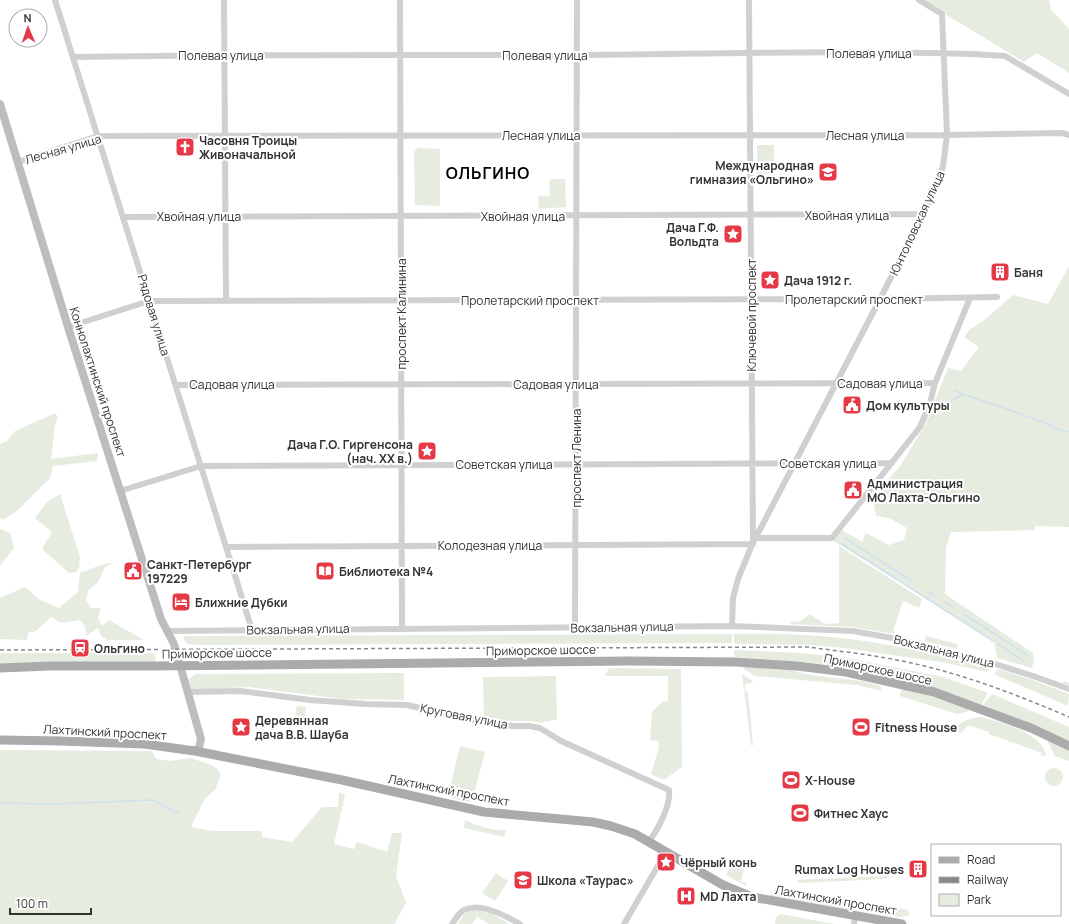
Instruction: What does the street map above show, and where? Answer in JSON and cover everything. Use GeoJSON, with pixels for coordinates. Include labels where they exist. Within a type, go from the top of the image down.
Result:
{"type":"FeatureCollection","features":[{"type":"Feature","properties":{"kind":"main road","name":"Коннолахтинский проспект"},"geometry":{"type":"LineString","coordinates":[[0,104],[68,327],[161,619],[174,644],[201,739],[199,748],[195,751]]}},
{"type":"Feature","properties":{"kind":"main road","name":"Приморское шоссе"},"geometry":{"type":"LineString","coordinates":[[0,668],[50,666],[637,661],[735,662],[797,666],[846,672],[934,692],[1030,728],[1069,746]]}},
{"type":"Feature","properties":{"kind":"main road","name":"Лахтинский проспект"},"geometry":{"type":"LineString","coordinates":[[0,740],[144,744],[195,751],[342,780],[484,812],[593,822],[626,830],[648,841],[723,885],[752,897],[854,920],[902,924]]}},
{"type":"Feature","properties":{"kind":"street","name":"Рядовая улица"},"geometry":{"type":"LineString","coordinates":[[55,0],[252,630]]}},
{"type":"Feature","properties":{"kind":"street"},"geometry":{"type":"LineString","coordinates":[[224,0],[226,300]]}},
{"type":"Feature","properties":{"kind":"street","name":"проспект Калинина"},"geometry":{"type":"LineString","coordinates":[[400,0],[402,628]]}},
{"type":"Feature","properties":{"kind":"street","name":"проспект Ленина"},"geometry":{"type":"LineString","coordinates":[[576,0],[576,628]]}},
{"type":"Feature","properties":{"kind":"street","name":"Ключевой проспект"},"geometry":{"type":"LineString","coordinates":[[732,626],[733,598],[738,579],[754,541],[749,0]]}},
{"type":"Feature","properties":{"kind":"street","name":"Юнтоловская улица"},"geometry":{"type":"LineString","coordinates":[[754,541],[935,191],[943,166],[947,135],[942,14],[919,0]]}},
{"type":"Feature","properties":{"kind":"street","name":"Полевая улица"},"geometry":{"type":"LineString","coordinates":[[73,57],[749,53],[943,54],[1005,56],[1069,94]]}},
{"type":"Feature","properties":{"kind":"street","name":"Лесная улица"},"geometry":{"type":"LineString","coordinates":[[18,162],[98,136],[947,135],[1062,133],[1069,135]]}},
{"type":"Feature","properties":{"kind":"street","name":"Хвойная улица"},"geometry":{"type":"LineString","coordinates":[[123,217],[922,214]]}},
{"type":"Feature","properties":{"kind":"street","name":"Пролетарский проспект"},"geometry":{"type":"LineString","coordinates":[[68,327],[149,301],[880,299],[997,297]]}},
{"type":"Feature","properties":{"kind":"street"},"geometry":{"type":"LineString","coordinates":[[892,463],[920,427],[930,403],[935,383],[970,298]]}},
{"type":"Feature","properties":{"kind":"street","name":"Садовая улица"},"geometry":{"type":"LineString","coordinates":[[176,384],[935,383]]}},
{"type":"Feature","properties":{"kind":"street","name":"Советская улица"},"geometry":{"type":"LineString","coordinates":[[120,491],[201,466],[892,463]]}},
{"type":"Feature","properties":{"kind":"street","name":"Колодезная улица"},"geometry":{"type":"LineString","coordinates":[[227,547],[576,545],[832,538],[863,497],[892,463]]}},
{"type":"Feature","properties":{"kind":"street","name":"Вокзальная улица"},"geometry":{"type":"LineString","coordinates":[[167,630],[732,626],[853,631],[903,640],[995,664],[1069,689]]}},
{"type":"Feature","properties":{"kind":"street","name":"Круговая улица"},"geometry":{"type":"LineString","coordinates":[[188,692],[240,691],[310,700],[407,705],[491,724],[540,728],[561,741],[669,790],[670,796],[659,826],[648,841]]}},
{"type":"Feature","properties":{"kind":"street"},"geometry":{"type":"LineString","coordinates":[[624,924],[666,852]]}},
{"type":"Feature","properties":{"kind":"street"},"geometry":{"type":"LineString","coordinates":[[452,924],[459,913],[465,909],[475,908],[493,910],[520,924]]}},
{"type":"Feature","properties":{"kind":"green space"},"geometry":{"type":"Polygon","coordinates":[[[922,0],[1049,0],[1051,10],[1069,29],[1069,73],[1037,53],[1024,62],[922,0]]]}},
{"type":"Feature","properties":{"kind":"green space"},"geometry":{"type":"Polygon","coordinates":[[[757,145],[774,145],[774,174],[757,174],[757,145]]]}},
{"type":"Feature","properties":{"kind":"green space"},"geometry":{"type":"Polygon","coordinates":[[[418,148],[439,149],[440,151],[440,205],[415,205],[414,152],[418,148]]]}},
{"type":"Feature","properties":{"kind":"green space"},"geometry":{"type":"Polygon","coordinates":[[[551,179],[565,179],[566,207],[539,209],[538,196],[550,196],[549,181],[551,179]]]}},
{"type":"Feature","properties":{"kind":"green space"},"geometry":{"type":"Polygon","coordinates":[[[1069,266],[1069,527],[1035,526],[1035,530],[951,532],[946,548],[945,594],[1033,653],[1034,660],[1032,668],[997,658],[995,644],[992,640],[832,540],[842,530],[863,542],[866,533],[889,545],[904,540],[907,528],[889,518],[876,516],[873,497],[901,465],[925,425],[948,368],[961,371],[979,347],[964,337],[970,329],[982,322],[1013,295],[1048,304],[1069,266]]]}},
{"type":"Feature","properties":{"kind":"green space"},"geometry":{"type":"Polygon","coordinates":[[[55,413],[58,417],[55,425],[51,459],[98,453],[97,461],[53,466],[50,478],[17,511],[3,520],[0,518],[0,444],[7,441],[15,431],[55,413]]]}},
{"type":"Feature","properties":{"kind":"green space"},"geometry":{"type":"Polygon","coordinates":[[[60,494],[80,557],[79,568],[76,572],[69,573],[42,549],[52,532],[35,518],[47,502],[60,494]]]}},
{"type":"Feature","properties":{"kind":"green space"},"geometry":{"type":"Polygon","coordinates":[[[0,529],[10,533],[14,548],[0,566],[0,529]]]}},
{"type":"Feature","properties":{"kind":"green space"},"geometry":{"type":"Polygon","coordinates":[[[839,546],[922,599],[919,608],[903,601],[893,631],[895,631],[894,634],[853,627],[790,624],[791,621],[799,622],[810,614],[825,624],[839,623],[839,546]]]}},
{"type":"Feature","properties":{"kind":"green space"},"geometry":{"type":"Polygon","coordinates":[[[113,563],[105,567],[98,582],[88,591],[86,600],[91,608],[101,608],[98,617],[102,626],[109,620],[144,640],[107,640],[101,636],[98,628],[86,636],[85,626],[80,620],[61,623],[51,617],[36,631],[28,633],[27,640],[0,639],[0,598],[25,587],[40,600],[59,608],[78,592],[80,573],[113,563]]]}},
{"type":"Feature","properties":{"kind":"green space"},"geometry":{"type":"Polygon","coordinates":[[[732,634],[732,643],[197,645],[187,644],[183,639],[185,636],[732,634]]]}},
{"type":"Feature","properties":{"kind":"green space"},"geometry":{"type":"Polygon","coordinates":[[[734,634],[792,634],[850,639],[904,648],[991,669],[987,672],[947,663],[844,648],[812,645],[734,644],[734,634]]]}},
{"type":"Feature","properties":{"kind":"green space"},"geometry":{"type":"Polygon","coordinates":[[[926,636],[958,644],[957,649],[924,641],[926,636]]]}},
{"type":"Feature","properties":{"kind":"green space"},"geometry":{"type":"Polygon","coordinates":[[[734,650],[800,653],[848,658],[943,677],[988,693],[981,705],[915,683],[864,670],[819,663],[735,657],[734,650]]]}},
{"type":"Feature","properties":{"kind":"green space"},"geometry":{"type":"Polygon","coordinates":[[[0,653],[154,653],[156,660],[152,663],[0,664],[0,653]]]}},
{"type":"Feature","properties":{"kind":"green space"},"geometry":{"type":"Polygon","coordinates":[[[745,666],[788,669],[810,675],[861,681],[880,686],[882,691],[857,685],[755,676],[744,669],[745,666]]]}},
{"type":"Feature","properties":{"kind":"green space"},"geometry":{"type":"Polygon","coordinates":[[[609,668],[681,669],[682,767],[664,780],[651,774],[659,747],[658,741],[650,740],[652,712],[662,702],[668,701],[668,676],[605,676],[609,668]]]}},
{"type":"Feature","properties":{"kind":"green space"},"geometry":{"type":"Polygon","coordinates":[[[998,669],[1069,694],[1068,706],[994,674],[998,669]]]}},
{"type":"Feature","properties":{"kind":"green space"},"geometry":{"type":"Polygon","coordinates":[[[404,673],[404,700],[342,699],[249,687],[191,690],[187,681],[195,674],[404,673]]]}},
{"type":"Feature","properties":{"kind":"green space"},"geometry":{"type":"Polygon","coordinates":[[[742,674],[753,681],[752,683],[745,684],[745,691],[748,692],[752,746],[751,745],[742,674]]]}},
{"type":"Feature","properties":{"kind":"green space"},"geometry":{"type":"Polygon","coordinates":[[[556,676],[557,719],[541,723],[484,718],[483,677],[556,676]]]}},
{"type":"Feature","properties":{"kind":"green space"},"geometry":{"type":"Polygon","coordinates":[[[901,687],[969,708],[969,711],[957,714],[900,696],[901,687]]]}},
{"type":"Feature","properties":{"kind":"green space"},"geometry":{"type":"Polygon","coordinates":[[[992,694],[1069,727],[1069,741],[983,705],[992,694]]]}},
{"type":"Feature","properties":{"kind":"green space"},"geometry":{"type":"Polygon","coordinates":[[[297,706],[306,707],[304,724],[294,723],[297,706]]]}},
{"type":"Feature","properties":{"kind":"green space"},"geometry":{"type":"Polygon","coordinates":[[[980,717],[1008,725],[1029,734],[1043,747],[1046,755],[1041,756],[1042,753],[968,725],[962,732],[959,733],[957,731],[958,725],[961,723],[980,717]]]}},
{"type":"Feature","properties":{"kind":"green space"},"geometry":{"type":"Polygon","coordinates":[[[1048,740],[1069,749],[1069,761],[1055,756],[1048,740]]]}},
{"type":"Feature","properties":{"kind":"green space"},"geometry":{"type":"Polygon","coordinates":[[[460,746],[485,752],[473,797],[469,802],[451,798],[449,792],[460,746]]]}},
{"type":"Feature","properties":{"kind":"green space"},"geometry":{"type":"Polygon","coordinates":[[[0,750],[152,751],[156,759],[170,761],[191,758],[214,766],[221,774],[215,790],[205,798],[191,827],[212,831],[262,831],[262,837],[292,842],[322,807],[338,807],[339,792],[345,795],[334,844],[354,849],[357,842],[387,852],[392,833],[402,833],[396,876],[406,903],[394,924],[0,924],[0,750]]]}},
{"type":"Feature","properties":{"kind":"green space"},"geometry":{"type":"Polygon","coordinates":[[[1054,768],[1060,771],[1063,777],[1060,783],[1054,786],[1048,783],[1045,777],[1048,771],[1054,768]]]}},
{"type":"Feature","properties":{"kind":"green space"},"geometry":{"type":"Polygon","coordinates":[[[465,820],[485,828],[506,830],[504,837],[464,828],[465,820]]]}},
{"type":"Feature","properties":{"kind":"green space"},"geometry":{"type":"Polygon","coordinates":[[[732,863],[744,869],[741,881],[747,884],[746,886],[726,875],[732,863]]]}},
{"type":"Feature","properties":{"kind":"green space"},"geometry":{"type":"Polygon","coordinates":[[[496,873],[508,881],[495,901],[482,893],[496,873]]]}},
{"type":"Feature","properties":{"kind":"green space"},"geometry":{"type":"Polygon","coordinates":[[[888,876],[886,879],[799,883],[797,880],[888,876]]]}},
{"type":"Feature","properties":{"kind":"green space"},"geometry":{"type":"Polygon","coordinates":[[[795,893],[884,906],[882,914],[853,909],[834,909],[769,897],[770,894],[785,897],[795,893]]]}},
{"type":"Feature","properties":{"kind":"green space"},"geometry":{"type":"Polygon","coordinates":[[[888,907],[908,910],[909,914],[908,916],[899,917],[886,915],[888,907]]]}},
{"type":"Feature","properties":{"kind":"green space"},"geometry":{"type":"Polygon","coordinates":[[[473,910],[491,913],[509,924],[489,924],[477,917],[472,924],[458,924],[464,914],[473,910]]]}},
{"type":"Feature","properties":{"kind":"green space"},"geometry":{"type":"Polygon","coordinates":[[[780,914],[835,924],[775,924],[776,917],[780,914]]]}},
{"type":"Feature","properties":{"kind":"waterway"},"geometry":{"type":"LineString","coordinates":[[955,391],[1046,423],[1057,429],[1069,432]]}},
{"type":"Feature","properties":{"kind":"waterway"},"geometry":{"type":"LineString","coordinates":[[930,421],[938,411],[963,394]]}},
{"type":"Feature","properties":{"kind":"waterway"},"geometry":{"type":"LineString","coordinates":[[845,538],[913,582]]}},
{"type":"Feature","properties":{"kind":"waterway"},"geometry":{"type":"LineString","coordinates":[[842,544],[993,641]]}},
{"type":"Feature","properties":{"kind":"waterway"},"geometry":{"type":"LineString","coordinates":[[928,592],[934,595]]}},
{"type":"Feature","properties":{"kind":"waterway"},"geometry":{"type":"LineString","coordinates":[[945,602],[954,608]]}},
{"type":"Feature","properties":{"kind":"waterway"},"geometry":{"type":"LineString","coordinates":[[965,615],[1027,655]]}},
{"type":"Feature","properties":{"kind":"waterway"},"geometry":{"type":"LineString","coordinates":[[998,644],[1024,661]]}},
{"type":"Feature","properties":{"kind":"waterway"},"geometry":{"type":"LineString","coordinates":[[1064,682],[1069,684]]}},
{"type":"Feature","properties":{"kind":"waterway"},"geometry":{"type":"LineString","coordinates":[[0,803],[55,804],[153,800],[177,813],[179,810]]}},
{"type":"Feature","properties":{"kind":"railway"},"geometry":{"type":"LineString","coordinates":[[0,650],[808,647],[892,659],[958,675],[1069,717]]}},
{"type":"Feature","properties":{"kind":"place","name":"Часовня Троицы Живоначальной"},"geometry":{"type":"Point","coordinates":[185,147]}},
{"type":"Feature","properties":{"kind":"place","name":"Международная гимназия «Ольгино»"},"geometry":{"type":"Point","coordinates":[828,172]}},
{"type":"Feature","properties":{"kind":"place","name":"Дача Г.Ф. Вольдта"},"geometry":{"type":"Point","coordinates":[733,234]}},
{"type":"Feature","properties":{"kind":"place","name":"Баня"},"geometry":{"type":"Point","coordinates":[1000,272]}},
{"type":"Feature","properties":{"kind":"place","name":"Дача 1912 г."},"geometry":{"type":"Point","coordinates":[770,280]}},
{"type":"Feature","properties":{"kind":"place","name":"Дом культуры"},"geometry":{"type":"Point","coordinates":[852,405]}},
{"type":"Feature","properties":{"kind":"place","name":"Дача Г.О. Гиргенсона (нач. XX в.)"},"geometry":{"type":"Point","coordinates":[427,451]}},
{"type":"Feature","properties":{"kind":"place","name":"Администрация МО Лахта-Ольгино"},"geometry":{"type":"Point","coordinates":[853,490]}},
{"type":"Feature","properties":{"kind":"place","name":"Санкт-Петербург 197229"},"geometry":{"type":"Point","coordinates":[133,571]}},
{"type":"Feature","properties":{"kind":"place","name":"Библиотека №4"},"geometry":{"type":"Point","coordinates":[325,571]}},
{"type":"Feature","properties":{"kind":"place","name":"Ближние Дубки"},"geometry":{"type":"Point","coordinates":[181,602]}},
{"type":"Feature","properties":{"kind":"place","name":"Ольгино"},"geometry":{"type":"Point","coordinates":[80,648]}},
{"type":"Feature","properties":{"kind":"place","name":"Деревянная дача В.В. Шауба"},"geometry":{"type":"Point","coordinates":[241,727]}},
{"type":"Feature","properties":{"kind":"place","name":"Fitness House"},"geometry":{"type":"Point","coordinates":[861,727]}},
{"type":"Feature","properties":{"kind":"place","name":"X-House"},"geometry":{"type":"Point","coordinates":[791,780]}},
{"type":"Feature","properties":{"kind":"place","name":"Фитнес Хаус"},"geometry":{"type":"Point","coordinates":[800,813]}},
{"type":"Feature","properties":{"kind":"place","name":"Чёрный конь"},"geometry":{"type":"Point","coordinates":[666,862]}},
{"type":"Feature","properties":{"kind":"place","name":"Rumax Log Houses"},"geometry":{"type":"Point","coordinates":[918,869]}},
{"type":"Feature","properties":{"kind":"place","name":"Школа «Таурас»"},"geometry":{"type":"Point","coordinates":[523,880]}},
{"type":"Feature","properties":{"kind":"place","name":"MD Лахта"},"geometry":{"type":"Point","coordinates":[686,896]}},
{"type":"Feature","properties":{"kind":"district","name":"ОЛЬГИНО"},"geometry":{"type":"Point","coordinates":[488,173]}}]}
